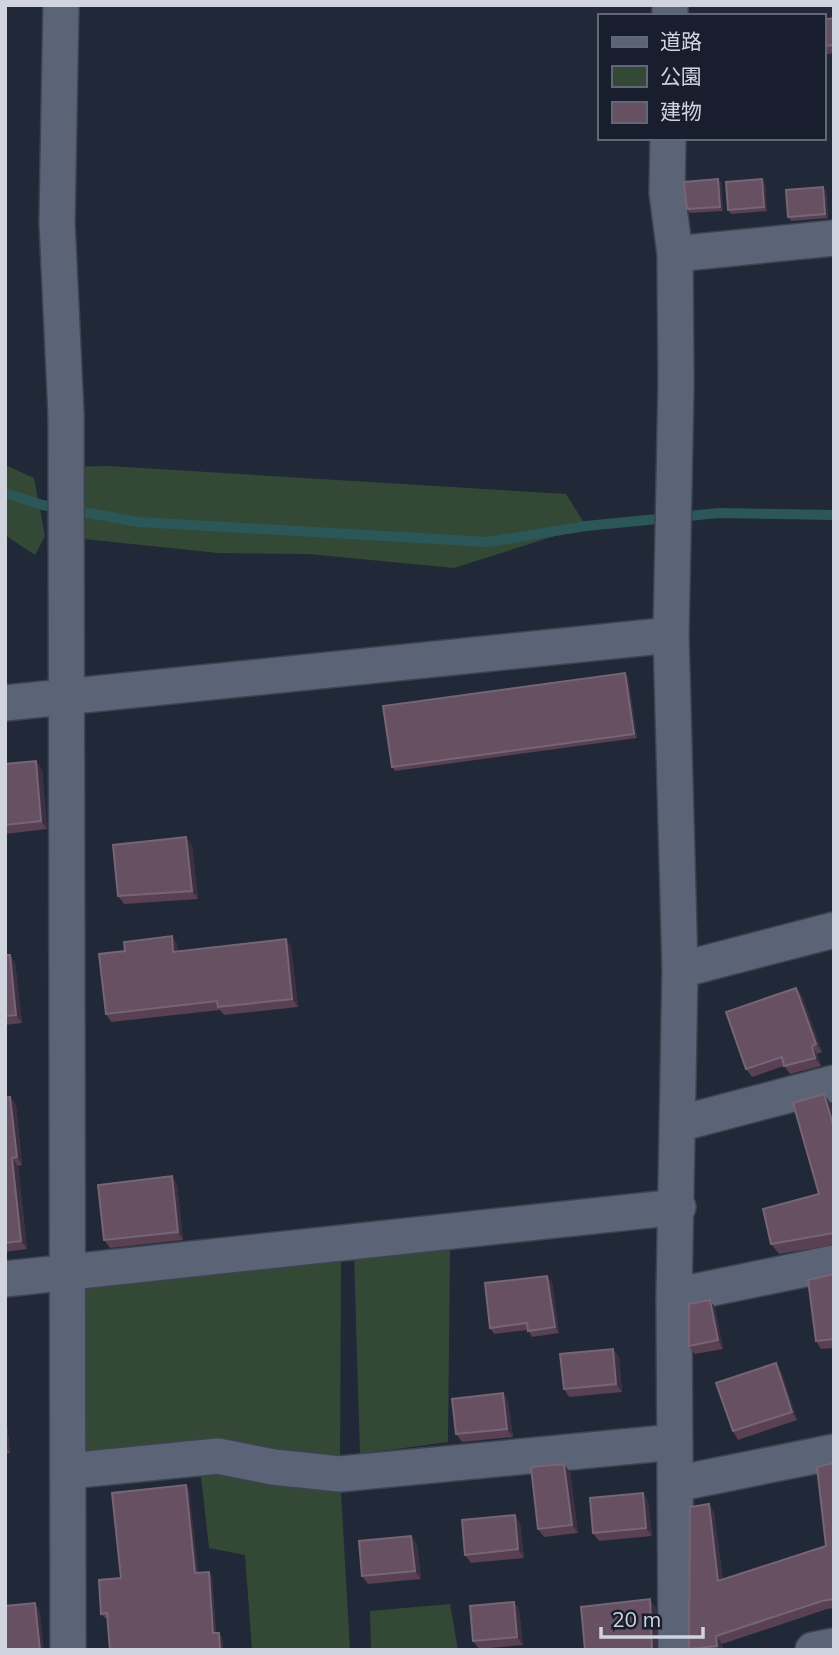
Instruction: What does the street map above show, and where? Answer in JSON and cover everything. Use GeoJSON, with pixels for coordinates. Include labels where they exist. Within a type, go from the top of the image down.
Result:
{"type":"FeatureCollection","features":[{"type":"Feature","properties":{"kind":"street"},"geometry":{"type":"LineString","coordinates":[[61,5],[57,222],[66,414],[68,1650]]}},
{"type":"Feature","properties":{"kind":"street"},"geometry":{"type":"LineString","coordinates":[[668,140],[667,193],[675,254],[676,384],[671,635],[680,970],[678,1207],[674,1296],[676,1650]]}},
{"type":"Feature","properties":{"kind":"street"},"geometry":{"type":"LineString","coordinates":[[675,254],[834,238]]}},
{"type":"Feature","properties":{"kind":"street"},"geometry":{"type":"LineString","coordinates":[[5,703],[671,635]]}},
{"type":"Feature","properties":{"kind":"street"},"geometry":{"type":"LineString","coordinates":[[680,970],[834,930]]}},
{"type":"Feature","properties":{"kind":"street"},"geometry":{"type":"LineString","coordinates":[[678,1124],[834,1083]]}},
{"type":"Feature","properties":{"kind":"street"},"geometry":{"type":"LineString","coordinates":[[5,1279],[678,1207]]}},
{"type":"Feature","properties":{"kind":"street"},"geometry":{"type":"LineString","coordinates":[[674,1296],[834,1263]]}},
{"type":"Feature","properties":{"kind":"street"},"geometry":{"type":"LineString","coordinates":[[68,1471],[218,1457],[340,1474],[675,1442]]}},
{"type":"Feature","properties":{"kind":"street"},"geometry":{"type":"LineString","coordinates":[[675,1484],[834,1452]]}},
{"type":"Feature","properties":{"kind":"street"},"geometry":{"type":"LineString","coordinates":[[813,1650],[834,1646]]}},
{"type":"Feature","properties":{"kind":"green space"},"geometry":{"type":"Polygon","coordinates":[[[5,465],[34,478],[45,536],[35,555],[5,535],[5,465]]]}},
{"type":"Feature","properties":{"kind":"green space"},"geometry":{"type":"Polygon","coordinates":[[[109,466],[566,494],[586,526],[454,568],[308,554],[218,553],[65,537],[65,467],[109,466]]]}},
{"type":"Feature","properties":{"kind":"green space"},"geometry":{"type":"Polygon","coordinates":[[[450,1245],[448,1442],[360,1454],[354,1254],[450,1245]]]}},
{"type":"Feature","properties":{"kind":"green space"},"geometry":{"type":"Polygon","coordinates":[[[341,1259],[340,1474],[350,1650],[252,1650],[245,1555],[209,1548],[199,1458],[68,1471],[68,1284],[341,1259]]]}},
{"type":"Feature","properties":{"kind":"green space"},"geometry":{"type":"Polygon","coordinates":[[[450,1604],[458,1650],[371,1650],[370,1611],[450,1604]]]}},
{"type":"Feature","properties":{"kind":"building"},"geometry":{"type":"Polygon","coordinates":[[[834,18],[834,45],[825,46],[825,20],[834,18]]]}},
{"type":"Feature","properties":{"kind":"building"},"geometry":{"type":"Polygon","coordinates":[[[718,179],[720,207],[687,209],[684,182],[718,179]]]}},
{"type":"Feature","properties":{"kind":"building"},"geometry":{"type":"Polygon","coordinates":[[[762,179],[764,207],[728,210],[726,182],[762,179]]]}},
{"type":"Feature","properties":{"kind":"building"},"geometry":{"type":"Polygon","coordinates":[[[823,187],[825,214],[788,217],[786,190],[823,187]]]}},
{"type":"Feature","properties":{"kind":"building"},"geometry":{"type":"Polygon","coordinates":[[[625,673],[634,734],[392,767],[383,706],[625,673]]]}},
{"type":"Feature","properties":{"kind":"building"},"geometry":{"type":"Polygon","coordinates":[[[36,761],[41,821],[5,825],[5,764],[36,761]]]}},
{"type":"Feature","properties":{"kind":"building"},"geometry":{"type":"Polygon","coordinates":[[[186,837],[192,891],[118,896],[113,845],[186,837]]]}},
{"type":"Feature","properties":{"kind":"building"},"geometry":{"type":"Polygon","coordinates":[[[172,936],[173,952],[286,939],[292,999],[218,1007],[217,1001],[106,1014],[99,954],[125,951],[124,942],[172,936]]]}},
{"type":"Feature","properties":{"kind":"building"},"geometry":{"type":"Polygon","coordinates":[[[5,955],[10,955],[16,1015],[5,1016],[5,955]]]}},
{"type":"Feature","properties":{"kind":"building"},"geometry":{"type":"Polygon","coordinates":[[[796,988],[816,1044],[812,1046],[815,1058],[784,1066],[782,1057],[746,1069],[726,1012],[796,988]]]}},
{"type":"Feature","properties":{"kind":"building"},"geometry":{"type":"Polygon","coordinates":[[[824,1094],[834,1128],[834,1233],[771,1244],[763,1209],[819,1194],[793,1103],[824,1094]]]}},
{"type":"Feature","properties":{"kind":"building"},"geometry":{"type":"Polygon","coordinates":[[[10,1097],[17,1157],[12,1158],[21,1241],[5,1243],[5,1098],[10,1097]]]}},
{"type":"Feature","properties":{"kind":"building"},"geometry":{"type":"Polygon","coordinates":[[[172,1176],[178,1232],[104,1240],[98,1185],[172,1176]]]}},
{"type":"Feature","properties":{"kind":"building"},"geometry":{"type":"Polygon","coordinates":[[[834,1274],[834,1339],[816,1341],[808,1280],[834,1274]]]}},
{"type":"Feature","properties":{"kind":"building"},"geometry":{"type":"Polygon","coordinates":[[[547,1276],[555,1327],[528,1331],[527,1323],[490,1328],[485,1283],[547,1276]]]}},
{"type":"Feature","properties":{"kind":"building"},"geometry":{"type":"Polygon","coordinates":[[[710,1300],[718,1340],[689,1346],[689,1304],[710,1300]]]}},
{"type":"Feature","properties":{"kind":"building"},"geometry":{"type":"Polygon","coordinates":[[[613,1349],[616,1384],[564,1389],[560,1354],[613,1349]]]}},
{"type":"Feature","properties":{"kind":"building"},"geometry":{"type":"Polygon","coordinates":[[[776,1363],[792,1412],[733,1431],[716,1383],[776,1363]]]}},
{"type":"Feature","properties":{"kind":"building"},"geometry":{"type":"Polygon","coordinates":[[[503,1393],[507,1429],[456,1434],[452,1399],[503,1393]]]}},
{"type":"Feature","properties":{"kind":"building"},"geometry":{"type":"Polygon","coordinates":[[[834,1463],[834,1599],[716,1636],[717,1646],[689,1649],[690,1507],[709,1504],[718,1581],[826,1546],[817,1467],[834,1463]]]}},
{"type":"Feature","properties":{"kind":"building"},"geometry":{"type":"Polygon","coordinates":[[[564,1464],[572,1525],[538,1529],[531,1467],[564,1464]]]}},
{"type":"Feature","properties":{"kind":"building"},"geometry":{"type":"Polygon","coordinates":[[[186,1485],[195,1573],[209,1572],[213,1633],[219,1633],[220,1650],[110,1650],[107,1613],[101,1614],[99,1580],[121,1578],[112,1493],[186,1485]]]}},
{"type":"Feature","properties":{"kind":"building"},"geometry":{"type":"Polygon","coordinates":[[[643,1493],[646,1528],[593,1533],[590,1498],[643,1493]]]}},
{"type":"Feature","properties":{"kind":"building"},"geometry":{"type":"Polygon","coordinates":[[[515,1515],[518,1549],[465,1555],[462,1520],[515,1515]]]}},
{"type":"Feature","properties":{"kind":"building"},"geometry":{"type":"Polygon","coordinates":[[[411,1536],[415,1571],[362,1576],[359,1541],[411,1536]]]}},
{"type":"Feature","properties":{"kind":"building"},"geometry":{"type":"Polygon","coordinates":[[[650,1599],[652,1650],[585,1650],[581,1607],[650,1599]]]}},
{"type":"Feature","properties":{"kind":"building"},"geometry":{"type":"Polygon","coordinates":[[[514,1602],[517,1637],[473,1641],[470,1606],[514,1602]]]}},
{"type":"Feature","properties":{"kind":"building"},"geometry":{"type":"Polygon","coordinates":[[[35,1603],[40,1650],[5,1650],[5,1606],[35,1603]]]}},
{"type":"Feature","properties":{"kind":"waterway"},"geometry":{"type":"LineString","coordinates":[[5,493],[42,505],[139,522],[488,542],[586,526],[719,513],[834,515]]}}]}
